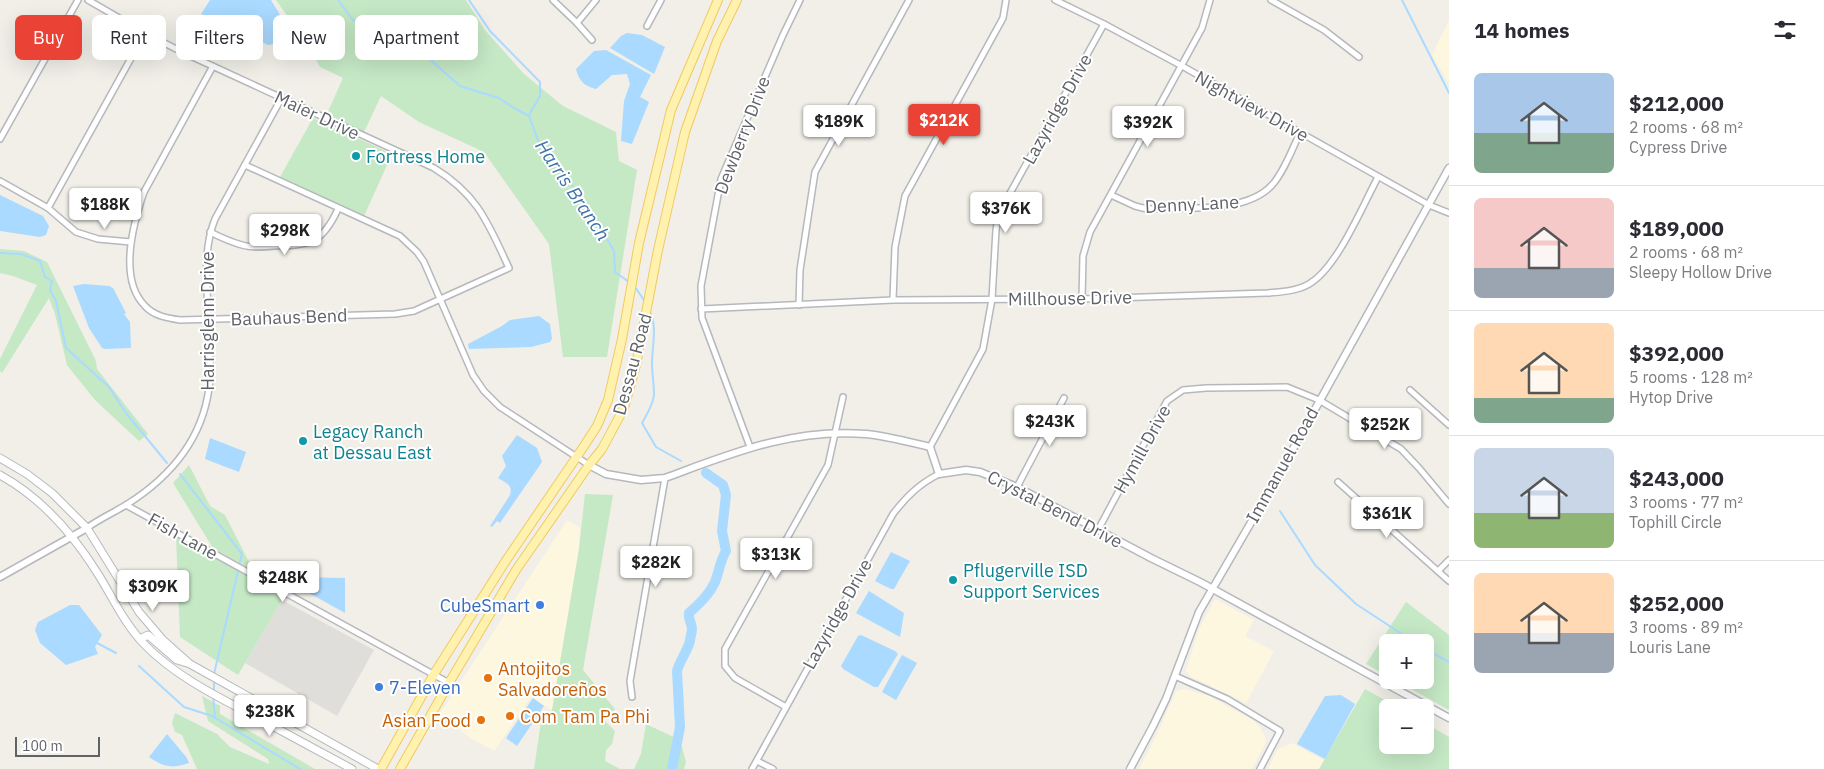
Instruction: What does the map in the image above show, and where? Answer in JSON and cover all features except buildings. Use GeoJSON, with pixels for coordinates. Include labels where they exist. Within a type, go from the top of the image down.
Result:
{"type":"FeatureCollection","features":[{"type":"Feature","properties":{"kind":"main road","name":"Dessau Road"},"geometry":{"type":"LineString","coordinates":[[381,769],[434,674],[507,558],[597,426],[608,400],[626,318],[639,242],[671,110],[718,0]]}},
{"type":"Feature","properties":{"kind":"main road","name":"Dessau Road"},"geometry":{"type":"LineString","coordinates":[[400,769],[516,570],[602,449],[624,410],[636,365],[658,250],[685,132],[717,41],[737,0]]}},
{"type":"Feature","properties":{"kind":"main road"},"geometry":{"type":"LineString","coordinates":[[0,458],[27,474],[52,494],[87,528],[138,612],[162,639],[190,664],[378,769]]}},
{"type":"Feature","properties":{"kind":"main road"},"geometry":{"type":"LineString","coordinates":[[0,475],[41,504],[72,537],[99,574],[122,616],[140,639],[171,666],[202,688],[352,769]]}},
{"type":"Feature","properties":{"kind":"main road"},"geometry":{"type":"LineString","coordinates":[[140,639],[148,635],[177,660],[190,664]]}},
{"type":"Feature","properties":{"kind":"street"},"geometry":{"type":"LineString","coordinates":[[0,139],[78,0]]}},
{"type":"Feature","properties":{"kind":"street","name":"Maier Drive"},"geometry":{"type":"LineString","coordinates":[[88,0],[114,15]]}},
{"type":"Feature","properties":{"kind":"street"},"geometry":{"type":"LineString","coordinates":[[554,0],[592,40]]}},
{"type":"Feature","properties":{"kind":"street"},"geometry":{"type":"LineString","coordinates":[[577,23],[596,0]]}},
{"type":"Feature","properties":{"kind":"street"},"geometry":{"type":"LineString","coordinates":[[647,26],[661,0]]}},
{"type":"Feature","properties":{"kind":"street","name":"Dewberry Drive"},"geometry":{"type":"LineString","coordinates":[[750,447],[706,329],[701,309],[701,286],[721,179],[800,0]]}},
{"type":"Feature","properties":{"kind":"street"},"geometry":{"type":"LineString","coordinates":[[799,305],[800,270],[815,172],[909,0]]}},
{"type":"Feature","properties":{"kind":"street"},"geometry":{"type":"LineString","coordinates":[[893,300],[895,247],[906,196],[1003,18],[1006,0]]}},
{"type":"Feature","properties":{"kind":"street","name":"Nightview Drive"},"geometry":{"type":"LineString","coordinates":[[1055,0],[1182,66],[1429,205],[1449,213]]}},
{"type":"Feature","properties":{"kind":"street"},"geometry":{"type":"LineString","coordinates":[[1082,299],[1082,263],[1090,232],[1202,28],[1210,0]]}},
{"type":"Feature","properties":{"kind":"street"},"geometry":{"type":"LineString","coordinates":[[1271,0],[1324,30],[1359,57]]}},
{"type":"Feature","properties":{"kind":"street","name":"Lazyridge Drive"},"geometry":{"type":"LineString","coordinates":[[930,447],[983,349],[992,299],[998,218],[1104,24]]}},
{"type":"Feature","properties":{"kind":"street","name":"Maier Drive"},"geometry":{"type":"LineString","coordinates":[[166,43],[281,99],[434,168],[449,177],[475,202],[485,218],[509,268]]}},
{"type":"Feature","properties":{"kind":"street"},"geometry":{"type":"LineString","coordinates":[[48,208],[130,60]]}},
{"type":"Feature","properties":{"kind":"street","name":"Bauhaus Bend"},"geometry":{"type":"LineString","coordinates":[[213,66],[144,192],[137,211],[131,242],[130,274],[139,299],[145,307],[155,314],[172,319],[394,314],[414,311],[509,268]]}},
{"type":"Feature","properties":{"kind":"street","name":"Harrisglenn Drive"},"geometry":{"type":"LineString","coordinates":[[0,577],[126,505],[173,468],[193,440],[201,422],[209,387],[209,319],[206,255],[210,232],[215,219],[281,99]]}},
{"type":"Feature","properties":{"kind":"street","name":"Denny Lane"},"geometry":{"type":"LineString","coordinates":[[1111,195],[1135,206],[1147,208],[1230,206],[1247,202],[1272,186],[1300,133]]}},
{"type":"Feature","properties":{"kind":"street"},"geometry":{"type":"LineString","coordinates":[[245,165],[400,236],[410,244],[424,262],[473,375],[484,391],[500,407],[576,457],[606,474],[641,480],[665,478],[750,447],[800,436],[836,434],[865,434],[930,447],[938,474]]}},
{"type":"Feature","properties":{"kind":"street","name":"Immanuel Road"},"geometry":{"type":"LineString","coordinates":[[1130,769],[1153,726],[1175,676],[1193,626],[1213,588],[1278,476],[1449,168]]}},
{"type":"Feature","properties":{"kind":"street","name":"Millhouse Drive"},"geometry":{"type":"LineString","coordinates":[[701,309],[893,300],[1082,299],[1291,291],[1308,285],[1334,262],[1378,177]]}},
{"type":"Feature","properties":{"kind":"street"},"geometry":{"type":"LineString","coordinates":[[0,181],[48,208],[76,232],[98,239],[131,242]]}},
{"type":"Feature","properties":{"kind":"street"},"geometry":{"type":"LineString","coordinates":[[210,232],[243,246],[302,245],[317,239],[326,231],[338,209]]}},
{"type":"Feature","properties":{"kind":"street","name":"Hymill Drive"},"geometry":{"type":"LineString","coordinates":[[1098,530],[1167,400],[1183,390],[1206,388],[1287,387],[1319,400],[1401,449],[1420,468],[1449,504]]}},
{"type":"Feature","properties":{"kind":"street"},"geometry":{"type":"LineString","coordinates":[[1410,390],[1449,426]]}},
{"type":"Feature","properties":{"kind":"street"},"geometry":{"type":"LineString","coordinates":[[786,707],[735,678],[725,666],[725,649],[828,465],[843,397]]}},
{"type":"Feature","properties":{"kind":"street"},"geometry":{"type":"LineString","coordinates":[[1017,487],[1064,398]]}},
{"type":"Feature","properties":{"kind":"street","name":"Crystal Bend Drive"},"geometry":{"type":"LineString","coordinates":[[938,474],[966,470],[980,472],[1017,487],[1213,588],[1449,718]]}},
{"type":"Feature","properties":{"kind":"street","name":"Lazyridge Drive"},"geometry":{"type":"LineString","coordinates":[[752,769],[892,514],[913,490],[924,481],[938,474]]}},
{"type":"Feature","properties":{"kind":"street"},"geometry":{"type":"LineString","coordinates":[[632,697],[630,681],[665,478]]}},
{"type":"Feature","properties":{"kind":"street"},"geometry":{"type":"LineString","coordinates":[[1338,482],[1449,581]]}},
{"type":"Feature","properties":{"kind":"street","name":"Fish Lane"},"geometry":{"type":"LineString","coordinates":[[126,505],[449,682]]}},
{"type":"Feature","properties":{"kind":"street"},"geometry":{"type":"LineString","coordinates":[[1438,571],[1449,560]]}},
{"type":"Feature","properties":{"kind":"street"},"geometry":{"type":"LineString","coordinates":[[1175,676],[1227,699],[1280,732],[1260,769]]}},
{"type":"Feature","properties":{"kind":"street"},"geometry":{"type":"LineString","coordinates":[[757,761],[773,769]]}},
{"type":"Feature","properties":{"kind":"shaded area"},"geometry":{"type":"Polygon","coordinates":[[[1449,21],[1449,84],[1432,55],[1449,21]]]}},
{"type":"Feature","properties":{"kind":"shaded area","name":"CubeSmart"},"geometry":{"type":"Polygon","coordinates":[[[567,520],[580,528],[579,549],[552,710],[531,697],[494,751],[472,739],[439,715],[567,520]]]}},
{"type":"Feature","properties":{"kind":"shaded area"},"geometry":{"type":"Polygon","coordinates":[[[1215,599],[1254,620],[1245,636],[1274,651],[1246,703],[1190,676],[1186,671],[1199,629],[1215,599]]]}},
{"type":"Feature","properties":{"kind":"shaded area"},"geometry":{"type":"Polygon","coordinates":[[[282,600],[374,650],[337,716],[245,663],[282,600]]]}},
{"type":"Feature","properties":{"kind":"shaded area"},"geometry":{"type":"Polygon","coordinates":[[[1185,689],[1209,696],[1251,719],[1260,727],[1266,739],[1252,769],[1139,769],[1157,735],[1176,691],[1185,689]]]}},
{"type":"Feature","properties":{"kind":"shaded area"},"geometry":{"type":"Polygon","coordinates":[[[1292,743],[1325,761],[1320,769],[1268,769],[1278,749],[1292,743]]]}},
{"type":"Feature","properties":{"kind":"green space"},"geometry":{"type":"Polygon","coordinates":[[[276,0],[466,0],[476,15],[355,15],[355,60],[478,60],[478,19],[485,30],[524,74],[563,106],[616,132],[619,161],[637,170],[607,357],[563,357],[549,244],[484,152],[419,122],[381,96],[364,132],[327,114],[343,78],[320,67],[316,60],[345,60],[345,15],[287,15],[276,0]]]}},
{"type":"Feature","properties":{"kind":"green space"},"geometry":{"type":"Polygon","coordinates":[[[313,118],[392,154],[364,216],[280,177],[313,118]]]}},
{"type":"Feature","properties":{"kind":"green space"},"geometry":{"type":"Polygon","coordinates":[[[0,249],[24,251],[47,262],[96,361],[97,369],[148,434],[139,441],[95,400],[67,365],[55,314],[49,298],[2,373],[0,371],[0,359],[37,285],[0,273],[0,249]]]}},
{"type":"Feature","properties":{"kind":"green space"},"geometry":{"type":"Polygon","coordinates":[[[189,465],[210,506],[225,515],[253,570],[213,548],[173,483],[189,465]]]}},
{"type":"Feature","properties":{"kind":"green space"},"geometry":{"type":"Polygon","coordinates":[[[585,494],[613,495],[583,670],[615,709],[604,720],[615,731],[612,744],[606,750],[605,761],[620,769],[534,769],[541,722],[552,710],[579,549],[585,494]]]}},
{"type":"Feature","properties":{"kind":"green space"},"geometry":{"type":"Polygon","coordinates":[[[176,536],[281,595],[282,600],[238,675],[180,637],[176,536]]]}},
{"type":"Feature","properties":{"kind":"green space"},"geometry":{"type":"Polygon","coordinates":[[[1406,602],[1449,635],[1449,710],[1434,702],[1434,699],[1429,699],[1411,689],[1434,689],[1434,634],[1385,634],[1406,602]]]}},
{"type":"Feature","properties":{"kind":"green space"},"geometry":{"type":"Polygon","coordinates":[[[1379,644],[1379,671],[1366,664],[1379,644]]]}},
{"type":"Feature","properties":{"kind":"green space"},"geometry":{"type":"Polygon","coordinates":[[[1365,689],[1383,699],[1379,699],[1379,754],[1434,754],[1434,728],[1449,737],[1449,769],[1319,769],[1365,689]]]}},
{"type":"Feature","properties":{"kind":"green space"},"geometry":{"type":"Polygon","coordinates":[[[202,696],[220,706],[220,714],[315,769],[197,769],[182,735],[175,732],[172,723],[175,713],[217,734],[230,747],[269,764],[268,759],[208,721],[202,696]]]}},
{"type":"Feature","properties":{"kind":"green space"},"geometry":{"type":"Polygon","coordinates":[[[646,724],[680,740],[686,762],[684,769],[634,769],[641,754],[646,724]]]}},
{"type":"Feature","properties":{"kind":"water"},"geometry":{"type":"Polygon","coordinates":[[[210,0],[271,0],[280,15],[273,15],[273,44],[268,45],[263,43],[263,15],[201,14],[210,0]]]}},
{"type":"Feature","properties":{"kind":"water"},"geometry":{"type":"Polygon","coordinates":[[[627,33],[642,35],[665,47],[654,74],[610,48],[621,36],[627,33]]]}},
{"type":"Feature","properties":{"kind":"water"},"geometry":{"type":"Polygon","coordinates":[[[606,50],[651,75],[640,97],[649,102],[632,144],[621,141],[624,101],[630,84],[627,74],[612,75],[596,89],[583,82],[576,69],[594,51],[606,50]]]}},
{"type":"Feature","properties":{"kind":"water"},"geometry":{"type":"Polygon","coordinates":[[[0,195],[43,216],[49,226],[46,235],[40,237],[0,231],[0,195]]]}},
{"type":"Feature","properties":{"kind":"water"},"geometry":{"type":"Polygon","coordinates":[[[84,284],[113,288],[126,313],[124,314],[130,322],[131,348],[102,348],[89,328],[73,286],[84,284]]]}},
{"type":"Feature","properties":{"kind":"water"},"geometry":{"type":"Polygon","coordinates":[[[539,316],[550,324],[552,339],[550,342],[531,347],[469,349],[468,344],[510,320],[539,316]]]}},
{"type":"Feature","properties":{"kind":"water"},"geometry":{"type":"Polygon","coordinates":[[[517,435],[537,448],[542,462],[500,523],[497,521],[492,527],[490,526],[511,492],[510,487],[498,478],[506,466],[502,456],[517,435]]]}},
{"type":"Feature","properties":{"kind":"water"},"geometry":{"type":"Polygon","coordinates":[[[210,438],[246,452],[239,472],[205,459],[210,438]]]}},
{"type":"Feature","properties":{"kind":"water"},"geometry":{"type":"Polygon","coordinates":[[[891,552],[910,561],[894,589],[875,581],[891,552]]]}},
{"type":"Feature","properties":{"kind":"water"},"geometry":{"type":"Polygon","coordinates":[[[295,577],[345,578],[345,613],[293,584],[295,577]]]}},
{"type":"Feature","properties":{"kind":"water"},"geometry":{"type":"Polygon","coordinates":[[[869,591],[904,613],[900,637],[856,613],[869,591]]]}},
{"type":"Feature","properties":{"kind":"water"},"geometry":{"type":"Polygon","coordinates":[[[70,605],[79,605],[102,635],[95,647],[98,654],[66,665],[40,643],[35,630],[38,622],[70,605]]]}},
{"type":"Feature","properties":{"kind":"water"},"geometry":{"type":"Polygon","coordinates":[[[861,635],[898,654],[878,687],[874,687],[841,666],[858,636],[861,635]]]}},
{"type":"Feature","properties":{"kind":"water"},"geometry":{"type":"Polygon","coordinates":[[[902,655],[917,663],[896,700],[882,692],[902,655]]]}},
{"type":"Feature","properties":{"kind":"water"},"geometry":{"type":"Polygon","coordinates":[[[1341,695],[1355,704],[1325,759],[1297,744],[1325,696],[1341,695]]]}},
{"type":"Feature","properties":{"kind":"water"},"geometry":{"type":"Polygon","coordinates":[[[533,698],[544,706],[517,746],[506,738],[533,698]]]}},
{"type":"Feature","properties":{"kind":"water"},"geometry":{"type":"Polygon","coordinates":[[[167,734],[189,763],[168,766],[149,757],[167,734]]]}},
{"type":"Feature","properties":{"kind":"waterway","name":"Harris Branch"},"geometry":{"type":"LineString","coordinates":[[338,0],[353,20],[369,30],[396,27],[460,86],[499,98],[529,116],[539,143],[587,205],[614,251],[615,272],[629,282]]}},
{"type":"Feature","properties":{"kind":"waterway"},"geometry":{"type":"LineString","coordinates":[[469,0],[490,31],[540,82],[540,96],[529,115]]}},
{"type":"Feature","properties":{"kind":"waterway"},"geometry":{"type":"LineString","coordinates":[[1402,0],[1449,93]]}},
{"type":"Feature","properties":{"kind":"waterway"},"geometry":{"type":"LineString","coordinates":[[0,253],[21,254],[40,261],[45,277],[52,281],[50,290],[56,301],[66,348],[109,387],[126,413],[167,463]]}},
{"type":"Feature","properties":{"kind":"waterway","name":"Harris Branch"},"geometry":{"type":"LineString","coordinates":[[635,287],[646,303]]}},
{"type":"Feature","properties":{"kind":"waterway","name":"Harris Branch"},"geometry":{"type":"LineString","coordinates":[[649,310],[654,329],[652,363],[654,395],[651,406],[642,423],[656,447],[681,461]]}},
{"type":"Feature","properties":{"kind":"waterway","name":"Harris Branch"},"geometry":{"type":"LineString","coordinates":[[672,769],[680,727],[677,671],[690,641],[692,629],[689,613],[704,599],[713,587],[726,551],[722,531],[726,495],[723,485],[706,473]]}},
{"type":"Feature","properties":{"kind":"waterway"},"geometry":{"type":"LineString","coordinates":[[180,474],[242,554],[240,562]]}},
{"type":"Feature","properties":{"kind":"waterway"},"geometry":{"type":"LineString","coordinates":[[1280,511],[1315,565],[1356,604],[1402,634]]}},
{"type":"Feature","properties":{"kind":"waterway"},"geometry":{"type":"LineString","coordinates":[[214,674],[238,571]]}},
{"type":"Feature","properties":{"kind":"waterway"},"geometry":{"type":"LineString","coordinates":[[97,643],[116,653]]}},
{"type":"Feature","properties":{"kind":"waterway"},"geometry":{"type":"LineString","coordinates":[[1434,654],[1449,662]]}},
{"type":"Feature","properties":{"kind":"waterway"},"geometry":{"type":"LineString","coordinates":[[139,666],[184,707],[212,716],[300,769]]}},
{"type":"Feature","properties":{"kind":"waterway"},"geometry":{"type":"LineString","coordinates":[[214,681],[214,691]]}},
{"type":"Feature","properties":{"kind":"waterway"},"geometry":{"type":"LineString","coordinates":[[213,696],[215,718]]}},
{"type":"Feature","properties":{"kind":"place","name":"Fortress Home"},"geometry":{"type":"Point","coordinates":[356,156]}},
{"type":"Feature","properties":{"kind":"place","name":"Legacy Ranch at Dessau East"},"geometry":{"type":"Point","coordinates":[303,441]}},
{"type":"Feature","properties":{"kind":"place","name":"Pflugerville ISD Support Services"},"geometry":{"type":"Point","coordinates":[953,580]}},
{"type":"Feature","properties":{"kind":"place","name":"CubeSmart"},"geometry":{"type":"Point","coordinates":[540,605]}},
{"type":"Feature","properties":{"kind":"place","name":"Antojitos Salvadoreños"},"geometry":{"type":"Point","coordinates":[488,678]}},
{"type":"Feature","properties":{"kind":"place","name":"7-Eleven"},"geometry":{"type":"Point","coordinates":[379,687]}},
{"type":"Feature","properties":{"kind":"place","name":"Com Tam Pa Phi"},"geometry":{"type":"Point","coordinates":[510,716]}},
{"type":"Feature","properties":{"kind":"place","name":"Asian Food"},"geometry":{"type":"Point","coordinates":[481,720]}}]}
